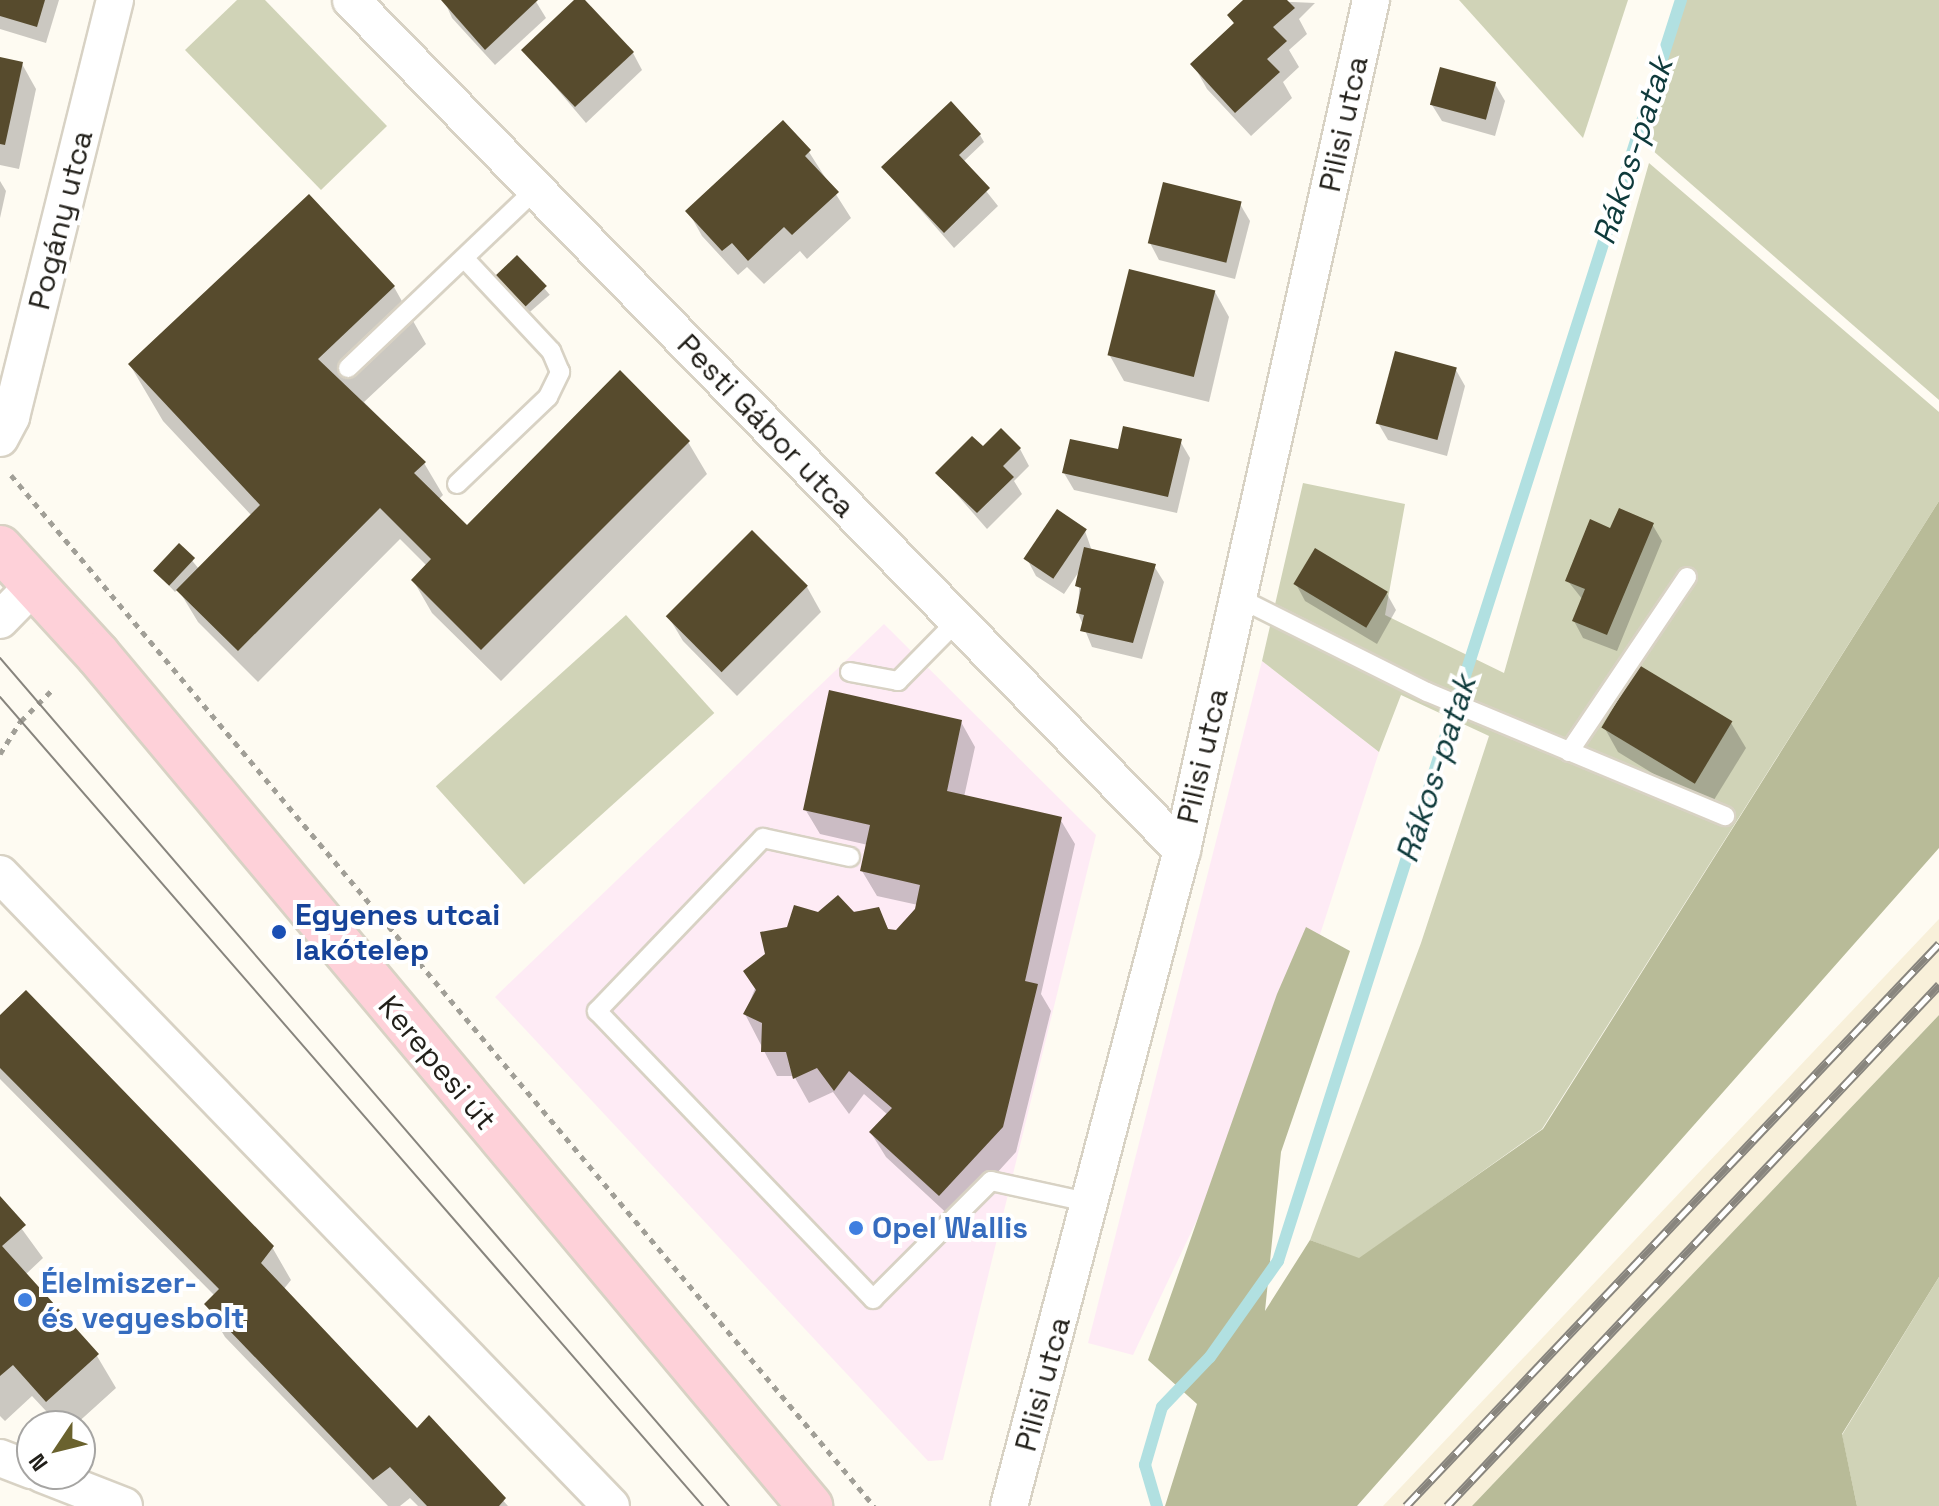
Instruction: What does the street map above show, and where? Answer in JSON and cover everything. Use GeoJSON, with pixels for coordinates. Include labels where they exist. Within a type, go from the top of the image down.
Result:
{"type":"FeatureCollection","features":[{"type":"Feature","properties":{"kind":"main road","name":"Kerepesi út"},"geometry":{"type":"LineString","coordinates":[[0,548],[810,1506]]}},
{"type":"Feature","properties":{"kind":"street","name":"Pogány utca"},"geometry":{"type":"LineString","coordinates":[[4,421],[115,0]]}},
{"type":"Feature","properties":{"kind":"street","name":"Pesti Gábor utca"},"geometry":{"type":"LineString","coordinates":[[351,0],[1182,850]]}},
{"type":"Feature","properties":{"kind":"street","name":"Pilisi utca"},"geometry":{"type":"LineString","coordinates":[[1009,1506],[1092,1203],[1182,850],[1371,0]]}},
{"type":"Feature","properties":{"kind":"street"},"geometry":{"type":"LineString","coordinates":[[0,620],[34,585]]}},
{"type":"Feature","properties":{"kind":"street"},"geometry":{"type":"LineString","coordinates":[[0,874],[611,1506]]}},
{"type":"Feature","properties":{"kind":"street"},"geometry":{"type":"LineString","coordinates":[[83,1490],[124,1506]]}},
{"type":"Feature","properties":{"kind":"lane"},"geometry":{"type":"LineString","coordinates":[[348,368],[535,190]]}},
{"type":"Feature","properties":{"kind":"lane"},"geometry":{"type":"LineString","coordinates":[[457,484],[548,397],[560,372],[551,351],[464,258]]}},
{"type":"Feature","properties":{"kind":"lane"},"geometry":{"type":"LineString","coordinates":[[1569,752],[1687,577]]}},
{"type":"Feature","properties":{"kind":"lane"},"geometry":{"type":"LineString","coordinates":[[1239,598],[1482,717],[1725,816]]}},
{"type":"Feature","properties":{"kind":"lane"},"geometry":{"type":"LineString","coordinates":[[850,672],[898,681],[957,621]]}},
{"type":"Feature","properties":{"kind":"lane"},"geometry":{"type":"LineString","coordinates":[[850,857],[763,838],[597,1011],[873,1299],[991,1181],[1092,1203]]}},
{"type":"Feature","properties":{"kind":"path"},"geometry":{"type":"LineString","coordinates":[[0,462],[874,1506]]}},
{"type":"Feature","properties":{"kind":"path"},"geometry":{"type":"LineString","coordinates":[[0,754],[21,721],[54,688]]}},
{"type":"Feature","properties":{"kind":"shaded area","name":"Opel Wallis"},"geometry":{"type":"Polygon","coordinates":[[[884,624],[1096,835],[943,1460],[928,1461],[495,997],[884,624]]]}},
{"type":"Feature","properties":{"kind":"shaded area","name":"Opel Wallis"},"geometry":{"type":"Polygon","coordinates":[[[1262,661],[1379,752],[1294,1015],[1133,1355],[1088,1343],[1262,661]]]}},
{"type":"Feature","properties":{"kind":"shaded area"},"geometry":{"type":"Polygon","coordinates":[[[1939,919],[1939,1015],[1472,1506],[1383,1506],[1939,919]]]}},
{"type":"Feature","properties":{"kind":"green space"},"geometry":{"type":"Polygon","coordinates":[[[237,0],[265,0],[387,126],[321,190],[185,50],[237,0]]]}},
{"type":"Feature","properties":{"kind":"green space"},"geometry":{"type":"Polygon","coordinates":[[[1459,0],[1628,0],[1583,138],[1459,0]]]}},
{"type":"Feature","properties":{"kind":"green space"},"geometry":{"type":"Polygon","coordinates":[[[1682,0],[1939,0],[1939,400],[1636,136],[1682,0]]]}},
{"type":"Feature","properties":{"kind":"green space"},"geometry":{"type":"Polygon","coordinates":[[[1649,163],[1939,412],[1939,501],[1542,1129],[1359,1259],[1310,1240],[1421,943],[1489,736],[1401,695],[1379,752],[1262,661],[1303,483],[1405,504],[1385,615],[1504,673],[1649,163]]]}},
{"type":"Feature","properties":{"kind":"green space"},"geometry":{"type":"Polygon","coordinates":[[[1939,501],[1939,848],[1357,1506],[1165,1506],[1197,1404],[1148,1360],[1277,994],[1306,927],[1350,951],[1281,1152],[1265,1311],[1310,1240],[1359,1258],[1543,1129],[1939,501]]]}},
{"type":"Feature","properties":{"kind":"green space"},"geometry":{"type":"Polygon","coordinates":[[[626,615],[714,713],[524,884],[436,786],[626,615]]]}},
{"type":"Feature","properties":{"kind":"green space"},"geometry":{"type":"Polygon","coordinates":[[[1939,1015],[1939,1277],[1842,1434],[1857,1506],[1472,1506],[1939,1015]]]}},
{"type":"Feature","properties":{"kind":"green space"},"geometry":{"type":"Polygon","coordinates":[[[1939,1277],[1939,1506],[1857,1506],[1842,1435],[1939,1277]]]}},
{"type":"Feature","properties":{"kind":"building"},"geometry":{"type":"Polygon","coordinates":[[[0,0],[45,0],[37,27],[0,16],[0,0]]]}},
{"type":"Feature","properties":{"kind":"building"},"geometry":{"type":"Polygon","coordinates":[[[441,0],[538,0],[485,50],[441,0]]]}},
{"type":"Feature","properties":{"kind":"building"},"geometry":{"type":"Polygon","coordinates":[[[574,0],[585,0],[634,52],[575,107],[521,50],[574,0]]]}},
{"type":"Feature","properties":{"kind":"building"},"geometry":{"type":"Polygon","coordinates":[[[1243,0],[1287,0],[1295,8],[1273,27],[1287,41],[1267,59],[1280,72],[1235,113],[1190,64],[1234,23],[1227,15],[1243,0]]]}},
{"type":"Feature","properties":{"kind":"building"},"geometry":{"type":"Polygon","coordinates":[[[0,57],[23,62],[5,145],[0,144],[0,57]]]}},
{"type":"Feature","properties":{"kind":"building"},"geometry":{"type":"Polygon","coordinates":[[[1440,67],[1496,82],[1486,120],[1430,105],[1440,67]]]}},
{"type":"Feature","properties":{"kind":"building"},"geometry":{"type":"Polygon","coordinates":[[[951,101],[981,134],[959,155],[990,188],[944,233],[881,167],[951,101]]]}},
{"type":"Feature","properties":{"kind":"building"},"geometry":{"type":"Polygon","coordinates":[[[783,120],[811,150],[805,156],[839,192],[792,235],[784,227],[748,261],[732,243],[722,251],[685,211],[783,120]]]}},
{"type":"Feature","properties":{"kind":"building"},"geometry":{"type":"Polygon","coordinates":[[[1163,182],[1242,202],[1226,263],[1148,243],[1163,182]]]}},
{"type":"Feature","properties":{"kind":"building"},"geometry":{"type":"Polygon","coordinates":[[[309,194],[395,286],[318,359],[426,462],[414,473],[467,525],[620,370],[690,441],[481,650],[411,580],[431,559],[380,508],[238,651],[176,590],[260,505],[128,364],[309,194]]]}},
{"type":"Feature","properties":{"kind":"building"},"geometry":{"type":"Polygon","coordinates":[[[517,255],[547,286],[525,307],[495,276],[517,255]]]}},
{"type":"Feature","properties":{"kind":"building"},"geometry":{"type":"Polygon","coordinates":[[[1129,269],[1215,291],[1194,377],[1107,355],[1129,269]]]}},
{"type":"Feature","properties":{"kind":"building"},"geometry":{"type":"Polygon","coordinates":[[[1395,351],[1457,368],[1437,440],[1376,423],[1395,351]]]}},
{"type":"Feature","properties":{"kind":"building"},"geometry":{"type":"Polygon","coordinates":[[[1123,426],[1182,439],[1168,497],[1062,473],[1070,439],[1118,449],[1123,426]]]}},
{"type":"Feature","properties":{"kind":"building"},"geometry":{"type":"Polygon","coordinates":[[[1001,428],[1021,448],[1003,466],[1014,477],[977,513],[935,473],[972,436],[983,446],[1001,428]]]}},
{"type":"Feature","properties":{"kind":"building"},"geometry":{"type":"Polygon","coordinates":[[[1619,508],[1654,523],[1607,635],[1572,621],[1585,589],[1565,581],[1590,519],[1610,528],[1619,508]]]}},
{"type":"Feature","properties":{"kind":"building"},"geometry":{"type":"Polygon","coordinates":[[[1057,509],[1087,529],[1053,579],[1023,559],[1057,509]]]}},
{"type":"Feature","properties":{"kind":"building"},"geometry":{"type":"Polygon","coordinates":[[[752,530],[808,586],[722,672],[666,616],[752,530]]]}},
{"type":"Feature","properties":{"kind":"building"},"geometry":{"type":"Polygon","coordinates":[[[179,543],[195,558],[169,586],[153,571],[179,543]]]}},
{"type":"Feature","properties":{"kind":"building"},"geometry":{"type":"Polygon","coordinates":[[[1084,547],[1156,564],[1133,643],[1080,631],[1084,615],[1076,613],[1081,588],[1075,586],[1084,547]]]}},
{"type":"Feature","properties":{"kind":"building"},"geometry":{"type":"Polygon","coordinates":[[[1315,548],[1388,592],[1366,628],[1293,584],[1315,548]]]}},
{"type":"Feature","properties":{"kind":"building"},"geometry":{"type":"Polygon","coordinates":[[[1639,665],[1732,721],[1695,784],[1601,728],[1639,665]]]}},
{"type":"Feature","properties":{"kind":"building"},"geometry":{"type":"Polygon","coordinates":[[[829,690],[962,720],[947,791],[1062,817],[1025,981],[1038,984],[1003,1127],[939,1196],[869,1132],[892,1108],[849,1071],[834,1091],[817,1068],[793,1079],[786,1052],[761,1052],[762,1023],[743,1014],[756,990],[743,971],[765,954],[760,932],[787,927],[794,905],[818,912],[838,895],[854,912],[879,907],[888,929],[896,930],[915,909],[920,885],[860,871],[870,825],[803,810],[829,690]]]}},
{"type":"Feature","properties":{"kind":"building"},"geometry":{"type":"Polygon","coordinates":[[[26,990],[274,1246],[261,1263],[417,1428],[429,1415],[506,1498],[499,1506],[427,1506],[390,1467],[373,1480],[204,1304],[219,1289],[0,1068],[0,1015],[26,990]]]}},
{"type":"Feature","properties":{"kind":"building","name":"Élelmiszer- és vegyesbolt"},"geometry":{"type":"Polygon","coordinates":[[[0,1196],[26,1225],[2,1246],[99,1354],[46,1402],[13,1365],[0,1376],[0,1196]]]}},
{"type":"Feature","properties":{"kind":"waterway","name":"Rákos-patak"},"geometry":{"type":"LineString","coordinates":[[1157,1506],[1145,1465],[1162,1407],[1210,1357],[1278,1261],[1681,0]]}},
{"type":"Feature","properties":{"kind":"tram line"},"geometry":{"type":"LineString","coordinates":[[0,658],[729,1506]]}},
{"type":"Feature","properties":{"kind":"tram line"},"geometry":{"type":"LineString","coordinates":[[0,697],[703,1506]]}},
{"type":"Feature","properties":{"kind":"railway"},"geometry":{"type":"LineString","coordinates":[[1406,1506],[1939,944]]}},
{"type":"Feature","properties":{"kind":"railway"},"geometry":{"type":"LineString","coordinates":[[1447,1506],[1939,985]]}},
{"type":"Feature","properties":{"kind":"place","name":"Egyenes utcai lakótelep"},"geometry":{"type":"Point","coordinates":[279,932]}},
{"type":"Feature","properties":{"kind":"place","name":"Opel Wallis"},"geometry":{"type":"Point","coordinates":[856,1228]}},
{"type":"Feature","properties":{"kind":"place","name":"Élelmiszer- és vegyesbolt"},"geometry":{"type":"Point","coordinates":[25,1300]}}]}
